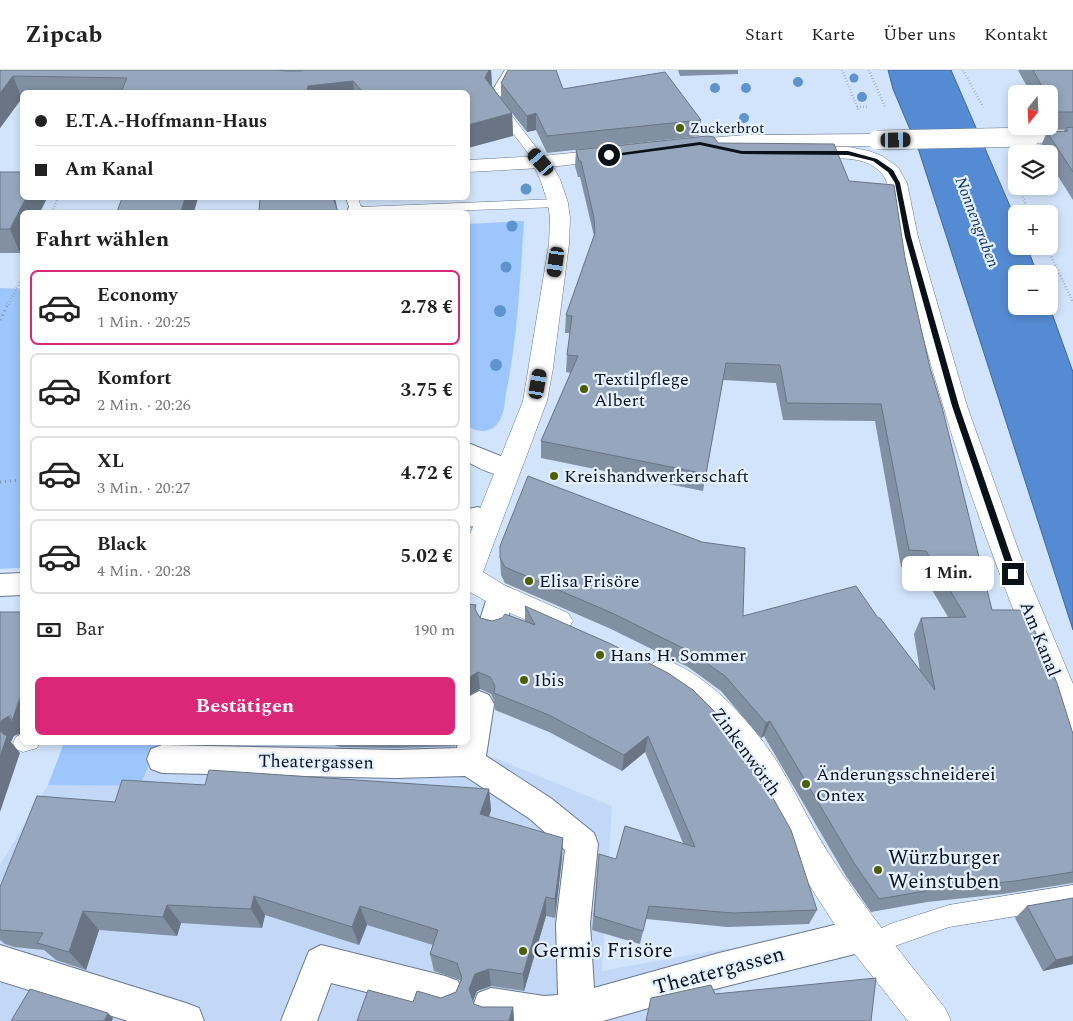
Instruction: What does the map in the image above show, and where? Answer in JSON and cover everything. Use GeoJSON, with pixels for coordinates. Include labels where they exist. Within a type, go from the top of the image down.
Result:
{"type":"FeatureCollection","features":[{"type":"Feature","properties":{"kind":"street"},"geometry":{"type":"LineString","coordinates":[[665,149],[700,144],[746,141],[1073,136]]}},
{"type":"Feature","properties":{"kind":"street","name":"Am Kanal"},"geometry":{"type":"LineString","coordinates":[[700,144],[742,152],[848,153],[875,160],[891,171],[897,183],[908,237],[955,406],[1013,574],[1073,721]]}},
{"type":"Feature","properties":{"kind":"street"},"geometry":{"type":"LineString","coordinates":[[470,166],[541,162],[629,153]]}},
{"type":"Feature","properties":{"kind":"street"},"geometry":{"type":"LineString","coordinates":[[541,162],[550,179],[558,203],[560,218],[541,368],[535,401],[470,566],[470,580],[496,611],[584,632]]}},
{"type":"Feature","properties":{"kind":"street"},"geometry":{"type":"LineString","coordinates":[[470,453],[509,469]]}},
{"type":"Feature","properties":{"kind":"street"},"geometry":{"type":"LineString","coordinates":[[0,585],[20,584]]}},
{"type":"Feature","properties":{"kind":"street","name":"Zinkenwörth"},"geometry":{"type":"LineString","coordinates":[[642,661],[676,678],[710,702],[740,738],[772,783],[816,865],[866,941],[932,1021]]}},
{"type":"Feature","properties":{"kind":"street"},"geometry":{"type":"LineString","coordinates":[[480,704],[470,762],[541,809],[582,844],[573,924],[577,1016]]}},
{"type":"Feature","properties":{"kind":"street","name":"Theatergassen"},"geometry":{"type":"LineString","coordinates":[[162,759],[396,764],[470,762]]}},
{"type":"Feature","properties":{"kind":"street","name":"Theatergassen"},"geometry":{"type":"LineString","coordinates":[[491,1006],[544,1014],[577,1016],[724,968],[866,941]]}},
{"type":"Feature","properties":{"kind":"street"},"geometry":{"type":"LineString","coordinates":[[0,963],[186,1021]]}},
{"type":"Feature","properties":{"kind":"street"},"geometry":{"type":"LineString","coordinates":[[299,1021],[321,963],[445,994]]}},
{"type":"Feature","properties":{"kind":"lane"},"geometry":{"type":"LineString","coordinates":[[510,70],[493,99],[541,162]]}},
{"type":"Feature","properties":{"kind":"lane"},"geometry":{"type":"LineString","coordinates":[[355,207],[558,203]]}},
{"type":"Feature","properties":{"kind":"lane"},"geometry":{"type":"LineString","coordinates":[[866,941],[890,936],[949,916],[1073,896]]}},
{"type":"Feature","properties":{"kind":"path"},"geometry":{"type":"LineString","coordinates":[[842,70],[857,107]]}},
{"type":"Feature","properties":{"kind":"path"},"geometry":{"type":"LineString","coordinates":[[869,70],[885,107]]}},
{"type":"Feature","properties":{"kind":"path"},"geometry":{"type":"LineString","coordinates":[[963,70],[986,112]]}},
{"type":"Feature","properties":{"kind":"path"},"geometry":{"type":"LineString","coordinates":[[1050,255],[1073,302]]}},
{"type":"Feature","properties":{"kind":"path"},"geometry":{"type":"LineString","coordinates":[[0,320],[20,283]]}},
{"type":"Feature","properties":{"kind":"path"},"geometry":{"type":"LineString","coordinates":[[0,482],[20,480]]}},
{"type":"Feature","properties":{"kind":"shaded area"},"geometry":{"type":"Polygon","coordinates":[[[524,221],[516,329],[504,409],[502,417],[495,426],[484,431],[470,427],[470,224],[524,221]]]}},
{"type":"Feature","properties":{"kind":"shaded area"},"geometry":{"type":"Polygon","coordinates":[[[0,288],[20,289],[20,568],[0,569],[0,288]]]}},
{"type":"Feature","properties":{"kind":"shaded area"},"geometry":{"type":"Polygon","coordinates":[[[63,745],[157,745],[140,786],[48,785],[63,745]]]}},
{"type":"Feature","properties":{"kind":"shaded area"},"geometry":{"type":"Polygon","coordinates":[[[157,745],[463,745],[612,806],[602,971],[729,948],[716,1014],[733,1021],[0,1021],[0,865],[48,785],[140,786],[157,745]]]}},
{"type":"Feature","properties":{"kind":"water","name":"Nonnengraben"},"geometry":{"type":"Polygon","coordinates":[[[888,70],[951,70],[1010,205],[1008,255],[1030,255],[1034,265],[1008,265],[1008,315],[1053,315],[1073,372],[1073,630],[919,151],[893,89],[888,70]]]}},
{"type":"Feature","properties":{"kind":"building"},"geometry":{"type":"Polygon","coordinates":[[[0,70],[489,70],[485,78],[512,113],[470,124],[470,90],[361,90],[353,81],[308,86],[307,90],[122,90],[127,78],[13,76],[0,93],[0,70]]]}},
{"type":"Feature","properties":{"kind":"building"},"geometry":{"type":"Polygon","coordinates":[[[508,70],[556,70],[563,89],[665,72],[701,120],[547,136],[536,113],[527,116],[501,83],[508,70]]]}},
{"type":"Feature","properties":{"kind":"building"},"geometry":{"type":"Polygon","coordinates":[[[1033,70],[1073,70],[1073,112],[1058,112],[1058,85],[1041,85],[1033,70]]]}},
{"type":"Feature","properties":{"kind":"building"},"geometry":{"type":"Polygon","coordinates":[[[1073,127],[1073,172],[1058,149],[1058,145],[1055,145],[1049,135],[1058,135],[1058,131],[1068,131],[1066,128],[1073,127]]]}},
{"type":"Feature","properties":{"kind":"building"},"geometry":{"type":"Polygon","coordinates":[[[707,136],[714,137],[718,143],[834,144],[849,181],[894,185],[905,258],[930,368],[943,411],[992,610],[1026,610],[1057,683],[1073,734],[1073,872],[1015,881],[936,889],[879,899],[854,863],[770,721],[766,723],[725,676],[691,652],[612,613],[505,567],[500,558],[500,546],[528,476],[702,542],[745,548],[743,616],[856,586],[878,618],[880,618],[935,690],[921,618],[966,617],[926,551],[909,550],[881,404],[787,403],[780,365],[726,363],[706,474],[541,441],[578,356],[567,355],[572,316],[566,315],[595,233],[594,218],[581,161],[579,161],[576,150],[707,136]]]}},
{"type":"Feature","properties":{"kind":"building"},"geometry":{"type":"Polygon","coordinates":[[[0,172],[20,172],[20,200],[25,200],[10,229],[0,229],[0,172]]]}},
{"type":"Feature","properties":{"kind":"building"},"geometry":{"type":"Polygon","coordinates":[[[121,200],[184,200],[182,210],[118,210],[121,200]]]}},
{"type":"Feature","properties":{"kind":"building"},"geometry":{"type":"Polygon","coordinates":[[[260,200],[334,200],[337,210],[259,210],[260,200]]]}},
{"type":"Feature","properties":{"kind":"building"},"geometry":{"type":"Polygon","coordinates":[[[470,604],[476,605],[475,609],[480,618],[492,621],[502,618],[505,614],[535,625],[525,606],[611,644],[668,673],[693,690],[718,715],[748,754],[791,830],[817,910],[733,913],[649,906],[643,931],[594,916],[599,854],[616,859],[625,826],[695,847],[648,736],[624,755],[549,715],[494,693],[495,686],[490,677],[478,672],[470,677],[470,604]]]}},
{"type":"Feature","properties":{"kind":"building"},"geometry":{"type":"Polygon","coordinates":[[[0,612],[20,612],[20,698],[11,724],[11,716],[0,723],[0,612]]]}},
{"type":"Feature","properties":{"kind":"building"},"geometry":{"type":"Polygon","coordinates":[[[0,730],[7,736],[0,757],[0,730]]]}},
{"type":"Feature","properties":{"kind":"building"},"geometry":{"type":"Polygon","coordinates":[[[209,770],[489,789],[480,814],[563,838],[555,899],[546,897],[523,974],[489,969],[475,974],[469,989],[474,1004],[482,1007],[513,1007],[509,1021],[357,1021],[368,990],[413,1002],[417,991],[441,998],[456,992],[462,978],[457,963],[430,954],[438,930],[360,906],[352,927],[254,896],[251,909],[167,905],[163,917],[83,911],[69,952],[37,943],[43,933],[0,930],[0,887],[37,796],[115,802],[122,780],[205,785],[209,770]]]}},
{"type":"Feature","properties":{"kind":"building"},"geometry":{"type":"Polygon","coordinates":[[[1073,898],[1073,956],[1056,960],[1027,906],[1073,898]]]}},
{"type":"Feature","properties":{"kind":"building"},"geometry":{"type":"Polygon","coordinates":[[[876,978],[871,1021],[646,1021],[651,998],[711,985],[715,994],[876,978]]]}},
{"type":"Feature","properties":{"kind":"building"},"geometry":{"type":"Polygon","coordinates":[[[30,989],[108,1013],[104,1021],[11,1021],[30,989]]]}},
{"type":"Feature","properties":{"kind":"place","name":"Zuckerbrot"},"geometry":{"type":"Point","coordinates":[680,128]}},
{"type":"Feature","properties":{"kind":"place","name":"Textilpflege Albert"},"geometry":{"type":"Point","coordinates":[584,389]}},
{"type":"Feature","properties":{"kind":"place","name":"Kreishandwerkerschaft"},"geometry":{"type":"Point","coordinates":[554,476]}},
{"type":"Feature","properties":{"kind":"place","name":"Elisa Frisöre"},"geometry":{"type":"Point","coordinates":[529,581]}},
{"type":"Feature","properties":{"kind":"place","name":"Hans H. Sommer"},"geometry":{"type":"Point","coordinates":[600,655]}},
{"type":"Feature","properties":{"kind":"place","name":"Ibis"},"geometry":{"type":"Point","coordinates":[524,680]}},
{"type":"Feature","properties":{"kind":"place","name":"Änderungsschneiderei Ontex"},"geometry":{"type":"Point","coordinates":[806,784]}},
{"type":"Feature","properties":{"kind":"place","name":"Würzburger Weinstuben"},"geometry":{"type":"Point","coordinates":[878,870]}},
{"type":"Feature","properties":{"kind":"place","name":"Germis Frisöre"},"geometry":{"type":"Point","coordinates":[523,951]}},
{"type":"Feature","properties":{"kind":"route"},"geometry":{"type":"LineString","coordinates":[[609,155],[700,144],[742,152],[848,153],[862,155],[875,160],[891,171],[897,183],[908,237],[955,406],[1013,574]]}}]}
